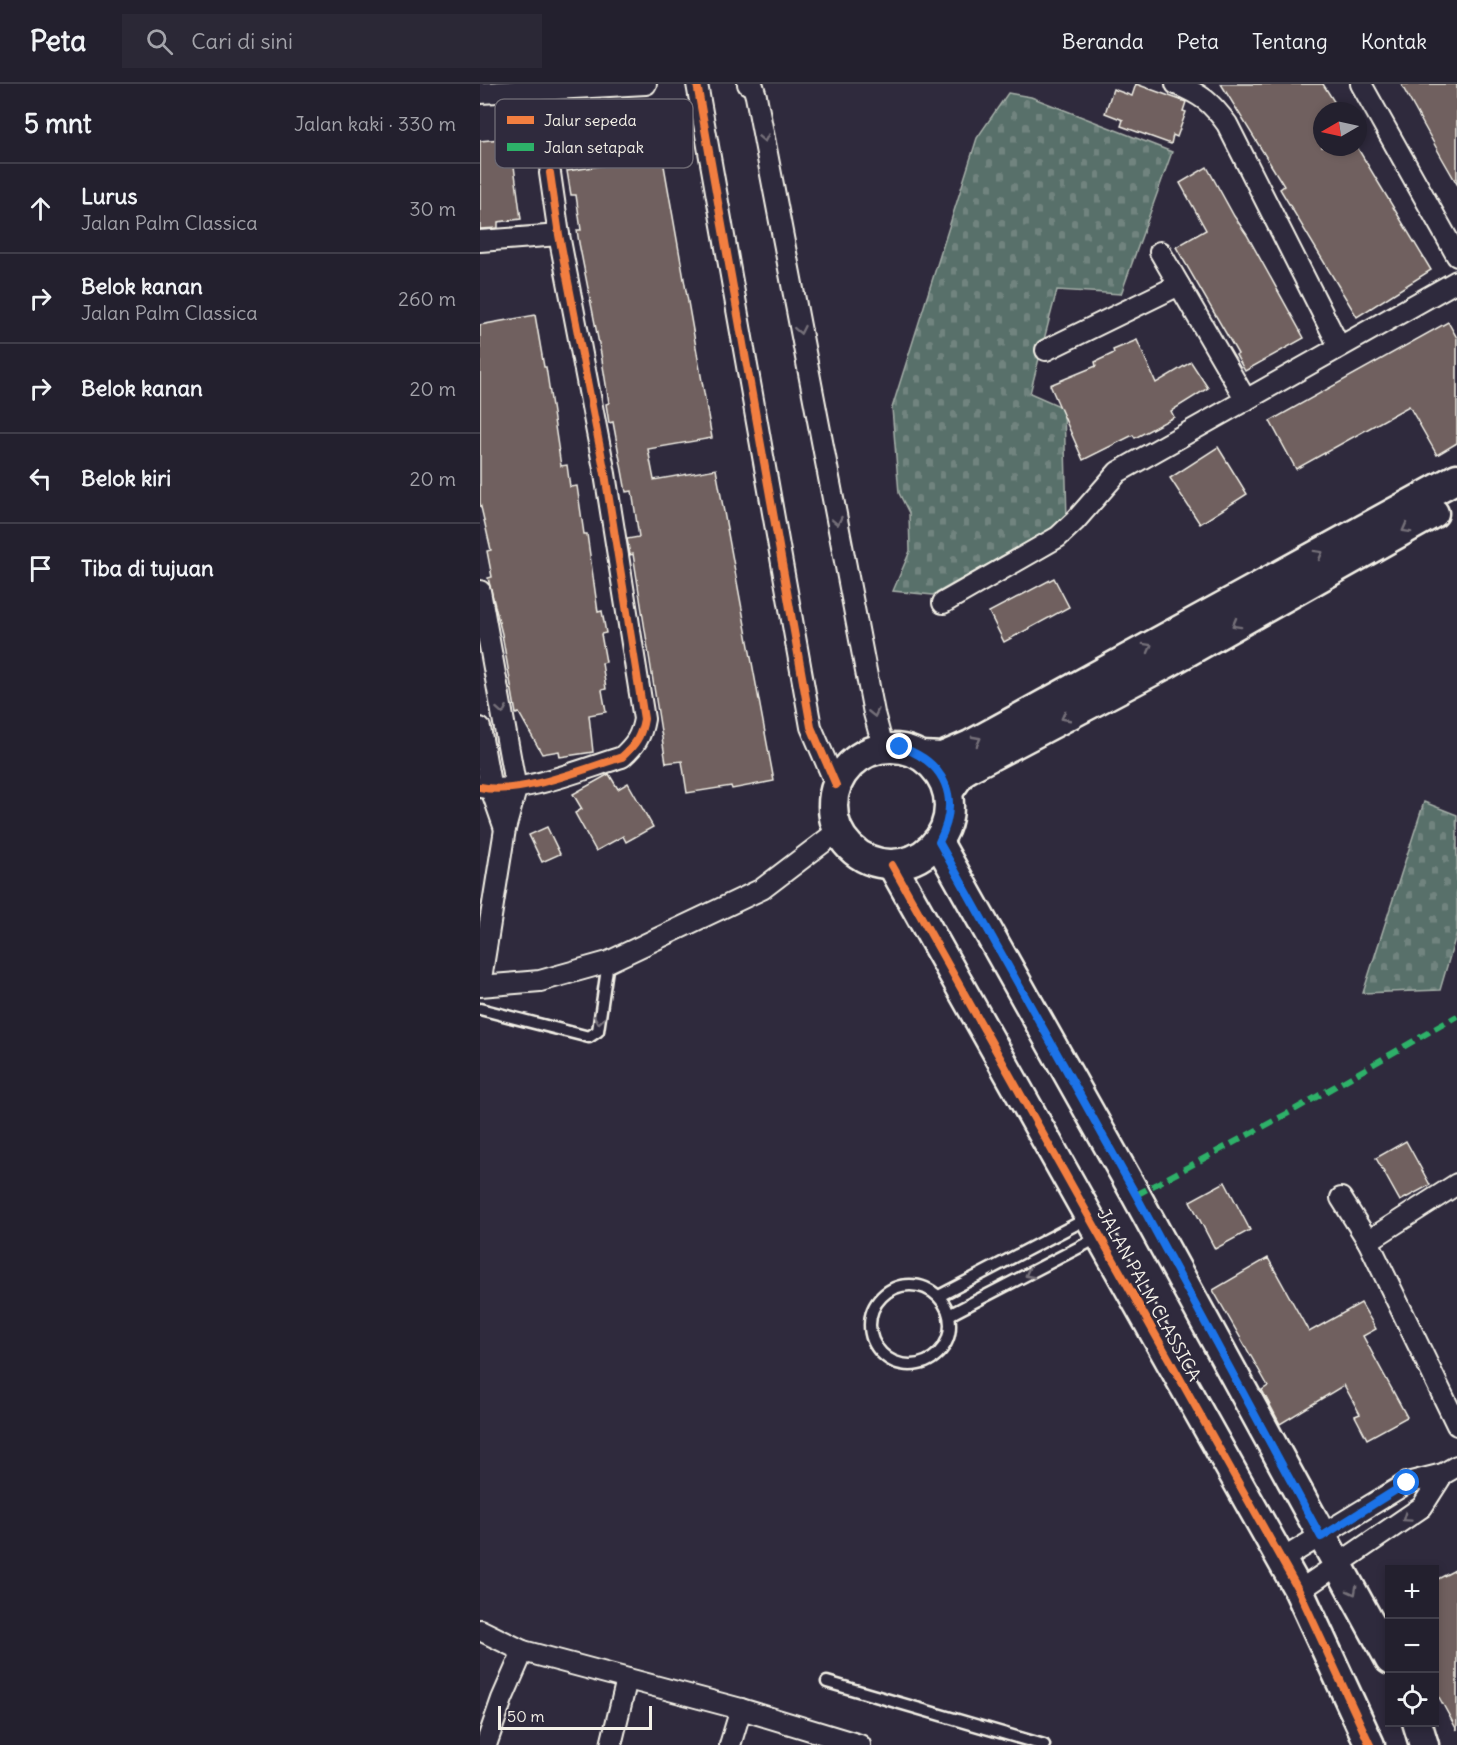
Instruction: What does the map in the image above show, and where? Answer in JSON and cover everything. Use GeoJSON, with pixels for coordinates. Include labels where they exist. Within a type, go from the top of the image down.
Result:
{"type":"FeatureCollection","features":[{"type":"Feature","properties":{"kind":"street"},"geometry":{"type":"LineString","coordinates":[[480,93],[646,84]]}},
{"type":"Feature","properties":{"kind":"street"},"geometry":{"type":"LineString","coordinates":[[698,84],[811,727],[836,785]]}},
{"type":"Feature","properties":{"kind":"street"},"geometry":{"type":"LineString","coordinates":[[748,84],[753,86],[756,96],[874,713],[883,747]]}},
{"type":"Feature","properties":{"kind":"street"},"geometry":{"type":"LineString","coordinates":[[1176,84],[1192,90],[1211,103],[1227,124],[1339,346]]}},
{"type":"Feature","properties":{"kind":"street"},"geometry":{"type":"LineString","coordinates":[[1361,84],[1457,256]]}},
{"type":"Feature","properties":{"kind":"street"},"geometry":{"type":"LineString","coordinates":[[485,788],[516,789],[622,757],[636,744],[642,732],[644,719],[605,474],[559,235],[550,173]]}},
{"type":"Feature","properties":{"kind":"street"},"geometry":{"type":"LineString","coordinates":[[480,241],[559,235]]}},
{"type":"Feature","properties":{"kind":"street"},"geometry":{"type":"LineString","coordinates":[[1160,252],[1246,400]]}},
{"type":"Feature","properties":{"kind":"street"},"geometry":{"type":"LineString","coordinates":[[943,603],[1058,537],[1118,472],[1457,281]]}},
{"type":"Feature","properties":{"kind":"street"},"geometry":{"type":"LineString","coordinates":[[1046,350],[1179,285]]}},
{"type":"Feature","properties":{"kind":"street"},"geometry":{"type":"LineString","coordinates":[[922,756],[942,757],[970,744],[1457,478]]}},
{"type":"Feature","properties":{"kind":"street"},"geometry":{"type":"LineString","coordinates":[[948,792],[962,772],[974,765],[1164,664],[1457,500]]}},
{"type":"Feature","properties":{"kind":"street"},"geometry":{"type":"LineString","coordinates":[[480,591],[516,789],[505,829],[480,986],[540,981],[608,962],[762,889],[838,831]]}},
{"type":"Feature","properties":{"kind":"street"},"geometry":{"type":"LineString","coordinates":[[480,728],[485,788],[505,829]]}},
{"type":"Feature","properties":{"kind":"street"},"geometry":{"type":"LineString","coordinates":[[883,747],[900,747],[916,752],[931,762],[941,775],[948,792],[950,809],[947,826],[939,842],[925,854],[909,862],[892,865],[870,861],[851,849],[838,831],[832,808],[836,785],[854,760],[883,747]]}},
{"type":"Feature","properties":{"kind":"street","name":"JALAN PALM CLASSICA"},"geometry":{"type":"LineString","coordinates":[[939,842],[1136,1195],[1385,1652]]}},
{"type":"Feature","properties":{"kind":"street","name":"JALAN PALM CLASSICA"},"geometry":{"type":"LineString","coordinates":[[892,865],[1299,1591],[1364,1739]]}},
{"type":"Feature","properties":{"kind":"street"},"geometry":{"type":"LineString","coordinates":[[1368,1241],[1457,1184]]}},
{"type":"Feature","properties":{"kind":"street"},"geometry":{"type":"LineString","coordinates":[[1341,1198],[1368,1241],[1457,1425]]}},
{"type":"Feature","properties":{"kind":"street"},"geometry":{"type":"LineString","coordinates":[[1281,1560],[1407,1483],[1450,1470]]}},
{"type":"Feature","properties":{"kind":"street"},"geometry":{"type":"LineString","coordinates":[[1299,1591],[1422,1507],[1450,1470]]}},
{"type":"Feature","properties":{"kind":"street"},"geometry":{"type":"LineString","coordinates":[[480,1630],[523,1651],[741,1709],[853,1744]]}},
{"type":"Feature","properties":{"kind":"street"},"geometry":{"type":"LineString","coordinates":[[486,1745],[523,1651]]}},
{"type":"Feature","properties":{"kind":"street"},"geometry":{"type":"LineString","coordinates":[[611,1745],[627,1679]]}},
{"type":"Feature","properties":{"kind":"street"},"geometry":{"type":"LineString","coordinates":[[730,1745],[741,1709]]}},
{"type":"Feature","properties":{"kind":"street"},"geometry":{"type":"LineString","coordinates":[[1419,1727],[1424,1745]]}},
{"type":"Feature","properties":{"kind":"lane"},"geometry":{"type":"LineString","coordinates":[[480,1009],[589,1037],[598,1031],[608,962]]}},
{"type":"Feature","properties":{"kind":"lane"},"geometry":{"type":"LineString","coordinates":[[939,1296],[1043,1241],[1094,1227]]}},
{"type":"Feature","properties":{"kind":"lane"},"geometry":{"type":"LineString","coordinates":[[950,1315],[1053,1262],[1094,1227]]}},
{"type":"Feature","properties":{"kind":"lane"},"geometry":{"type":"LineString","coordinates":[[1043,1241],[1053,1262]]}},
{"type":"Feature","properties":{"kind":"lane"},"geometry":{"type":"LineString","coordinates":[[907,1284],[925,1286],[939,1296],[950,1315],[950,1334],[942,1350],[928,1362],[910,1366],[892,1362],[878,1350],[870,1334],[869,1316],[877,1300],[890,1288],[907,1284]]}},
{"type":"Feature","properties":{"kind":"lane"},"geometry":{"type":"LineString","coordinates":[[827,1682],[1044,1745]]}},
{"type":"Feature","properties":{"kind":"green space"},"geometry":{"type":"Polygon","coordinates":[[[1008,93],[1031,97],[1172,152],[1121,294],[1057,290],[1030,393],[1064,408],[1067,520],[933,595],[893,591],[910,551],[909,513],[899,493],[892,408],[977,138],[1008,93]]]}},
{"type":"Feature","properties":{"kind":"green space"},"geometry":{"type":"Polygon","coordinates":[[[1424,802],[1457,815],[1457,932],[1440,990],[1363,993],[1424,802]]]}},
{"type":"Feature","properties":{"kind":"building"},"geometry":{"type":"Polygon","coordinates":[[[1136,84],[1186,102],[1183,111],[1186,112],[1177,137],[1173,135],[1171,144],[1121,126],[1123,120],[1105,113],[1113,89],[1132,96],[1136,84]]]}},
{"type":"Feature","properties":{"kind":"building"},"geometry":{"type":"Polygon","coordinates":[[[1221,84],[1323,84],[1334,102],[1313,102],[1313,156],[1362,156],[1431,270],[1357,317],[1280,189],[1284,186],[1221,84]]]}},
{"type":"Feature","properties":{"kind":"building"},"geometry":{"type":"Polygon","coordinates":[[[1401,84],[1457,84],[1457,184],[1442,158],[1401,84]]]}},
{"type":"Feature","properties":{"kind":"building"},"geometry":{"type":"Polygon","coordinates":[[[495,140],[495,168],[514,168],[521,219],[498,222],[498,228],[480,229],[480,141],[495,140]]]}},
{"type":"Feature","properties":{"kind":"building"},"geometry":{"type":"Polygon","coordinates":[[[1207,167],[1304,338],[1245,371],[1236,355],[1238,354],[1176,247],[1206,230],[1180,183],[1207,167]]]}},
{"type":"Feature","properties":{"kind":"building"},"geometry":{"type":"Polygon","coordinates":[[[586,168],[664,168],[712,438],[648,449],[654,480],[716,469],[774,781],[732,789],[731,786],[687,793],[682,761],[666,763],[633,554],[630,555],[627,539],[639,537],[632,491],[626,492],[613,422],[609,423],[606,404],[609,403],[601,354],[577,230],[581,230],[576,195],[571,195],[567,171],[586,168]]]}},
{"type":"Feature","properties":{"kind":"building"},"geometry":{"type":"Polygon","coordinates":[[[535,315],[544,367],[546,367],[561,466],[567,465],[570,487],[577,486],[584,534],[587,534],[598,612],[602,611],[606,633],[601,634],[606,662],[602,663],[606,689],[602,690],[606,712],[589,715],[593,752],[560,757],[559,751],[542,754],[519,713],[516,714],[502,634],[488,578],[492,577],[487,551],[491,550],[480,503],[480,325],[535,315]]]}},
{"type":"Feature","properties":{"kind":"building"},"geometry":{"type":"Polygon","coordinates":[[[1448,322],[1457,338],[1457,443],[1437,455],[1409,406],[1296,469],[1270,421],[1448,322]]]}},
{"type":"Feature","properties":{"kind":"building"},"geometry":{"type":"Polygon","coordinates":[[[1137,340],[1156,383],[1191,362],[1208,388],[1171,411],[1174,417],[1135,438],[1133,435],[1083,460],[1050,385],[1096,366],[1095,362],[1114,353],[1113,350],[1137,340]]]}},
{"type":"Feature","properties":{"kind":"building"},"geometry":{"type":"Polygon","coordinates":[[[1218,447],[1247,494],[1200,524],[1170,478],[1218,447]]]}},
{"type":"Feature","properties":{"kind":"building"},"geometry":{"type":"Polygon","coordinates":[[[1054,578],[1069,607],[1004,642],[989,612],[1054,578]]]}},
{"type":"Feature","properties":{"kind":"building"},"geometry":{"type":"Polygon","coordinates":[[[609,774],[618,789],[628,783],[653,827],[626,842],[623,836],[596,851],[575,813],[582,809],[573,794],[609,774]]]}},
{"type":"Feature","properties":{"kind":"building"},"geometry":{"type":"Polygon","coordinates":[[[547,827],[560,854],[542,862],[529,835],[547,827]]]}},
{"type":"Feature","properties":{"kind":"building"},"geometry":{"type":"Polygon","coordinates":[[[1406,1141],[1430,1185],[1400,1201],[1376,1158],[1406,1141]]]}},
{"type":"Feature","properties":{"kind":"building"},"geometry":{"type":"Polygon","coordinates":[[[1225,1182],[1250,1230],[1215,1249],[1190,1201],[1225,1182]]]}},
{"type":"Feature","properties":{"kind":"building"},"geometry":{"type":"Polygon","coordinates":[[[1268,1258],[1309,1332],[1361,1303],[1376,1329],[1363,1336],[1407,1417],[1367,1439],[1355,1416],[1360,1414],[1344,1385],[1280,1424],[1262,1390],[1268,1386],[1213,1290],[1268,1258]]]}},
{"type":"Feature","properties":{"kind":"building"},"geometry":{"type":"Polygon","coordinates":[[[1457,1569],[1457,1730],[1439,1697],[1439,1578],[1457,1569]]]}},
{"type":"Feature","properties":{"kind":"marked path"},"geometry":{"type":"LineString","coordinates":[[1136,1195],[1294,1110],[1457,1016]]}},
{"type":"Feature","properties":{"kind":"cycle path"},"geometry":{"type":"LineString","coordinates":[[697,84],[811,727],[836,785]]}},
{"type":"Feature","properties":{"kind":"cycle path"},"geometry":{"type":"LineString","coordinates":[[480,787],[496,789],[532,785],[622,757],[637,740],[644,719],[605,474],[559,235],[550,173]]}},
{"type":"Feature","properties":{"kind":"cycle path"},"geometry":{"type":"LineString","coordinates":[[892,865],[1299,1591],[1370,1745]]}},
{"type":"Feature","properties":{"kind":"route"},"geometry":{"type":"LineString","coordinates":[[900,747],[916,752],[931,762],[941,775],[948,792],[950,809],[947,826],[939,842],[1136,1195],[1321,1537],[1407,1483]]}}]}
